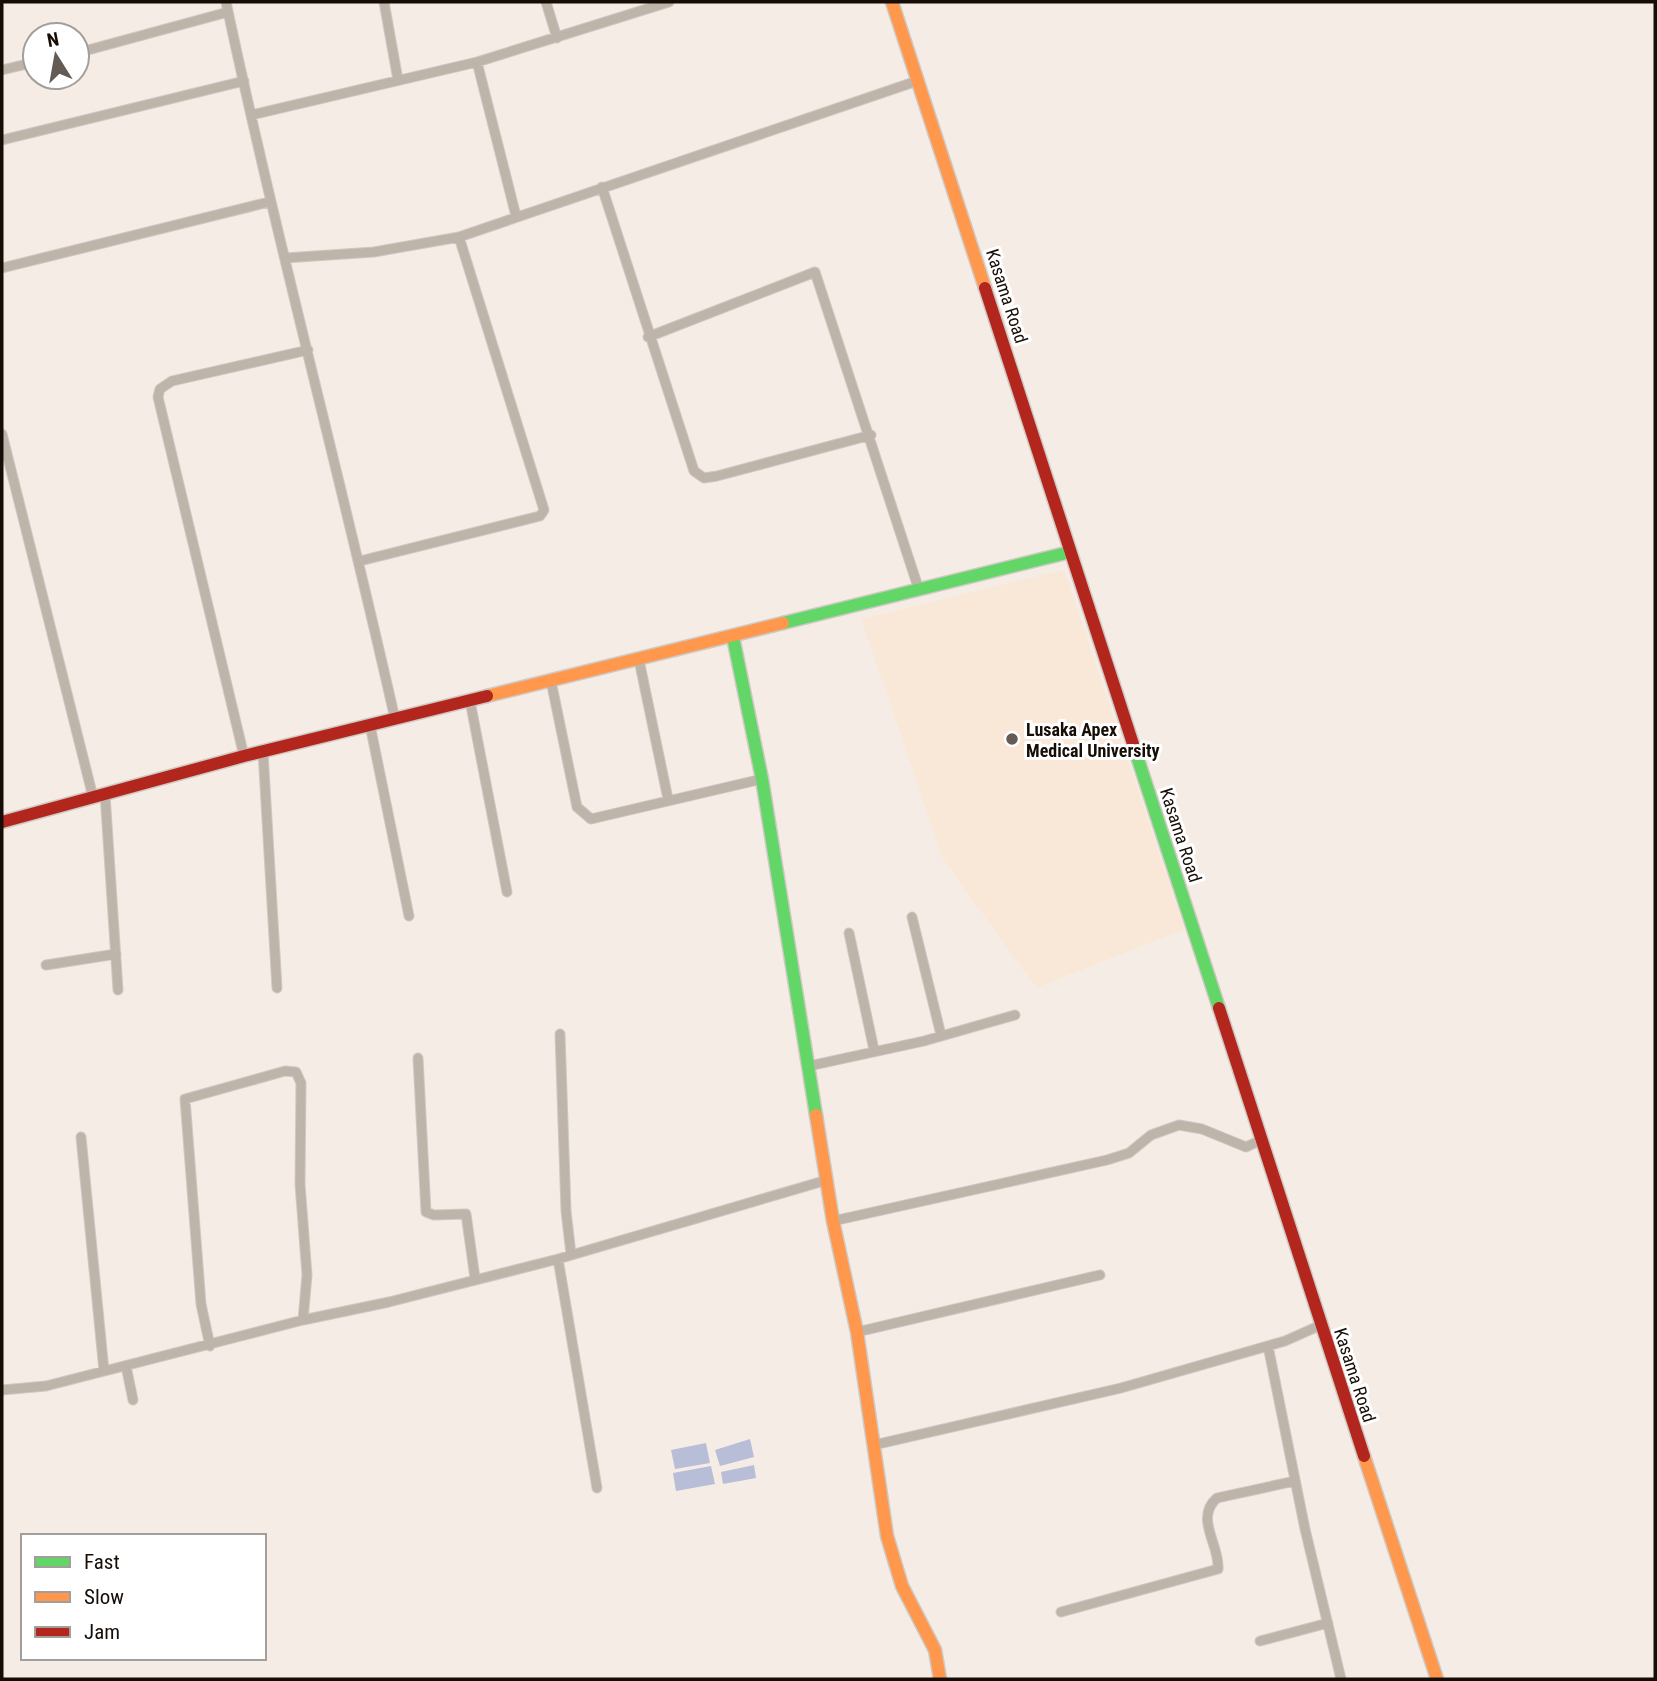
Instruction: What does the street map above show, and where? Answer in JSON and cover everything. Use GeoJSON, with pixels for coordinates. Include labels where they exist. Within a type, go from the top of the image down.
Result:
{"type":"FeatureCollection","features":[{"type":"Feature","properties":{"kind":"street"},"geometry":{"type":"LineString","coordinates":[[384,2],[398,80]]}},
{"type":"Feature","properties":{"kind":"street"},"geometry":{"type":"LineString","coordinates":[[545,2],[557,38]]}},
{"type":"Feature","properties":{"kind":"street"},"geometry":{"type":"LineString","coordinates":[[251,115],[477,62],[669,2]]}},
{"type":"Feature","properties":{"kind":"street","name":"Kasama Road"},"geometry":{"type":"LineString","coordinates":[[892,2],[1437,1679]]}},
{"type":"Feature","properties":{"kind":"street"},"geometry":{"type":"LineString","coordinates":[[91,50],[185,26],[227,7],[269,202],[360,561],[395,719]]}},
{"type":"Feature","properties":{"kind":"street"},"geometry":{"type":"LineString","coordinates":[[477,62],[516,216]]}},
{"type":"Feature","properties":{"kind":"street"},"geometry":{"type":"LineString","coordinates":[[2,70],[21,65]]}},
{"type":"Feature","properties":{"kind":"street"},"geometry":{"type":"LineString","coordinates":[[2,140],[244,81]]}},
{"type":"Feature","properties":{"kind":"street"},"geometry":{"type":"LineString","coordinates":[[285,258],[374,251],[460,237],[917,81]]}},
{"type":"Feature","properties":{"kind":"street"},"geometry":{"type":"LineString","coordinates":[[602,187],[694,471],[704,478],[871,435]]}},
{"type":"Feature","properties":{"kind":"street"},"geometry":{"type":"LineString","coordinates":[[2,268],[269,202]]}},
{"type":"Feature","properties":{"kind":"street"},"geometry":{"type":"LineString","coordinates":[[360,561],[540,516],[544,510],[460,237]]}},
{"type":"Feature","properties":{"kind":"street"},"geometry":{"type":"LineString","coordinates":[[649,337],[815,272],[871,435],[919,590]]}},
{"type":"Feature","properties":{"kind":"street"},"geometry":{"type":"LineString","coordinates":[[244,756],[184,514],[158,397],[159,389],[172,381],[308,350]]}},
{"type":"Feature","properties":{"kind":"street"},"geometry":{"type":"LineString","coordinates":[[2,434],[99,796],[118,990]]}},
{"type":"Feature","properties":{"kind":"street"},"geometry":{"type":"LineString","coordinates":[[2,822],[244,756],[1070,552]]}},
{"type":"Feature","properties":{"kind":"street"},"geometry":{"type":"LineString","coordinates":[[733,637],[762,779],[833,1221],[857,1332],[894,1564],[927,1630],[940,1679]]}},
{"type":"Feature","properties":{"kind":"street"},"geometry":{"type":"LineString","coordinates":[[639,660],[668,799]]}},
{"type":"Feature","properties":{"kind":"street"},"geometry":{"type":"LineString","coordinates":[[551,681],[577,807],[592,820],[668,799],[762,779]]}},
{"type":"Feature","properties":{"kind":"street"},"geometry":{"type":"LineString","coordinates":[[470,701],[506,892]]}},
{"type":"Feature","properties":{"kind":"street"},"geometry":{"type":"LineString","coordinates":[[369,726],[409,916]]}},
{"type":"Feature","properties":{"kind":"street"},"geometry":{"type":"LineString","coordinates":[[263,752],[277,988]]}},
{"type":"Feature","properties":{"kind":"street"},"geometry":{"type":"LineString","coordinates":[[912,917],[941,1035]]}},
{"type":"Feature","properties":{"kind":"street"},"geometry":{"type":"LineString","coordinates":[[849,933],[874,1050]]}},
{"type":"Feature","properties":{"kind":"street"},"geometry":{"type":"LineString","coordinates":[[46,965],[116,954]]}},
{"type":"Feature","properties":{"kind":"street"},"geometry":{"type":"LineString","coordinates":[[809,1066],[1015,1015]]}},
{"type":"Feature","properties":{"kind":"street"},"geometry":{"type":"LineString","coordinates":[[559,1034],[566,1201],[571,1254]]}},
{"type":"Feature","properties":{"kind":"street"},"geometry":{"type":"LineString","coordinates":[[418,1058],[426,1212],[434,1215],[466,1214],[475,1278]]}},
{"type":"Feature","properties":{"kind":"street"},"geometry":{"type":"LineString","coordinates":[[210,1346],[201,1304],[185,1100],[285,1071],[296,1072],[301,1083],[300,1184],[307,1276],[303,1320]]}},
{"type":"Feature","properties":{"kind":"street"},"geometry":{"type":"LineString","coordinates":[[833,1221],[1107,1160],[1129,1153],[1151,1135],[1180,1125],[1202,1129],[1246,1147],[1261,1140]]}},
{"type":"Feature","properties":{"kind":"street"},"geometry":{"type":"LineString","coordinates":[[81,1137],[104,1371]]}},
{"type":"Feature","properties":{"kind":"street"},"geometry":{"type":"LineString","coordinates":[[2,1390],[46,1386],[303,1320],[388,1302],[558,1259],[827,1180]]}},
{"type":"Feature","properties":{"kind":"street"},"geometry":{"type":"LineString","coordinates":[[558,1259],[597,1488]]}},
{"type":"Feature","properties":{"kind":"street"},"geometry":{"type":"LineString","coordinates":[[857,1332],[1100,1275]]}},
{"type":"Feature","properties":{"kind":"street"},"geometry":{"type":"LineString","coordinates":[[874,1445],[1086,1397],[1268,1346],[1321,1325]]}},
{"type":"Feature","properties":{"kind":"street"},"geometry":{"type":"LineString","coordinates":[[1268,1346],[1295,1481],[1341,1679]]}},
{"type":"Feature","properties":{"kind":"street"},"geometry":{"type":"LineString","coordinates":[[126,1366],[133,1400]]}},
{"type":"Feature","properties":{"kind":"street"},"geometry":{"type":"LineString","coordinates":[[1061,1612],[1218,1569],[1206,1517],[1210,1503],[1217,1498],[1295,1481]]}},
{"type":"Feature","properties":{"kind":"street"},"geometry":{"type":"LineString","coordinates":[[1260,1641],[1328,1623]]}},
{"type":"Feature","properties":{"kind":"shaded area","name":"Lusaka Apex Medical University"},"geometry":{"type":"Polygon","coordinates":[[[1064,570],[1185,929],[1036,988],[943,859],[861,619],[1064,570]]]}},
{"type":"Feature","properties":{"kind":"water"},"geometry":{"type":"Polygon","coordinates":[[[750,1439],[754,1457],[720,1466],[715,1450],[750,1439]]]}},
{"type":"Feature","properties":{"kind":"water"},"geometry":{"type":"Polygon","coordinates":[[[706,1443],[710,1463],[675,1469],[671,1450],[706,1443]]]}},
{"type":"Feature","properties":{"kind":"water"},"geometry":{"type":"Polygon","coordinates":[[[754,1465],[756,1478],[723,1484],[721,1472],[754,1465]]]}},
{"type":"Feature","properties":{"kind":"water"},"geometry":{"type":"Polygon","coordinates":[[[711,1466],[715,1484],[676,1491],[673,1473],[711,1466]]]}},
{"type":"Feature","properties":{"kind":"traffic: fast"},"geometry":{"type":"LineString","coordinates":[[783,623],[1070,552]]}},
{"type":"Feature","properties":{"kind":"traffic: fast"},"geometry":{"type":"LineString","coordinates":[[733,637],[762,779],[816,1115]]}},
{"type":"Feature","properties":{"kind":"traffic: fast"},"geometry":{"type":"LineString","coordinates":[[1133,744],[1219,1008]]}},
{"type":"Feature","properties":{"kind":"traffic: slow"},"geometry":{"type":"LineString","coordinates":[[892,2],[985,288]]}},
{"type":"Feature","properties":{"kind":"traffic: slow"},"geometry":{"type":"LineString","coordinates":[[487,696],[783,623]]}},
{"type":"Feature","properties":{"kind":"traffic: slow"},"geometry":{"type":"LineString","coordinates":[[816,1115],[833,1221],[857,1332],[887,1536],[902,1586],[935,1650],[940,1679]]}},
{"type":"Feature","properties":{"kind":"traffic: slow"},"geometry":{"type":"LineString","coordinates":[[1364,1456],[1437,1679]]}},
{"type":"Feature","properties":{"kind":"traffic: jam"},"geometry":{"type":"LineString","coordinates":[[985,288],[1133,744]]}},
{"type":"Feature","properties":{"kind":"traffic: jam"},"geometry":{"type":"LineString","coordinates":[[2,822],[244,756],[487,696]]}},
{"type":"Feature","properties":{"kind":"traffic: jam"},"geometry":{"type":"LineString","coordinates":[[1219,1008],[1364,1456]]}},
{"type":"Feature","properties":{"kind":"place","name":"Lusaka Apex Medical University"},"geometry":{"type":"Point","coordinates":[1012,739]}}]}
